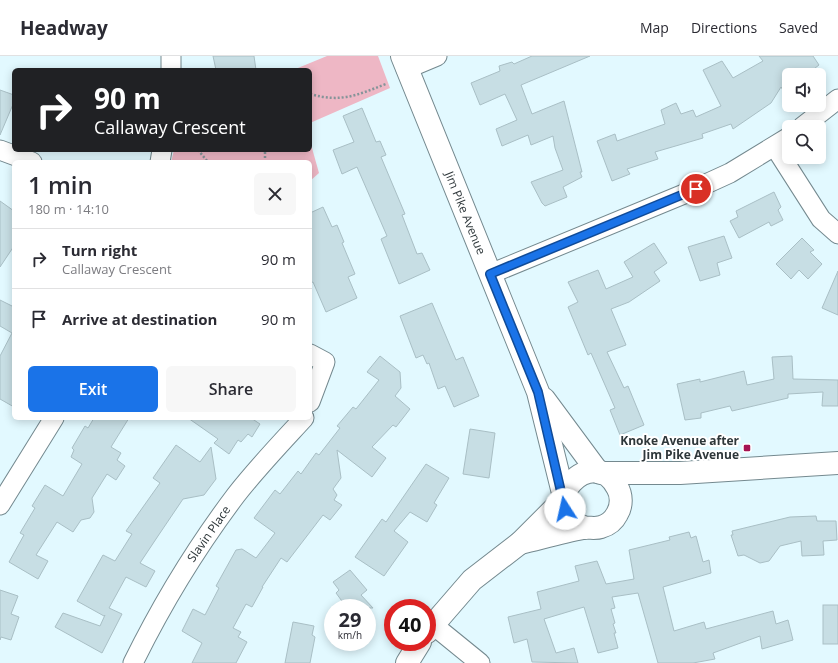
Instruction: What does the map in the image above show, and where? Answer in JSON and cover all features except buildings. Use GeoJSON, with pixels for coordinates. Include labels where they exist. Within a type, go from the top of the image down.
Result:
{"type":"FeatureCollection","features":[{"type":"Feature","properties":{"kind":"street"},"geometry":{"type":"LineString","coordinates":[[171,56],[171,68]]}},
{"type":"Feature","properties":{"kind":"street"},"geometry":{"type":"LineString","coordinates":[[404,62],[437,56]]}},
{"type":"Feature","properties":{"kind":"street","name":"Jim Pike Avenue"},"geometry":{"type":"LineString","coordinates":[[404,62],[538,392],[564,498]]}},
{"type":"Feature","properties":{"kind":"street"},"geometry":{"type":"LineString","coordinates":[[811,120],[838,99]]}},
{"type":"Feature","properties":{"kind":"street"},"geometry":{"type":"LineString","coordinates":[[490,274],[684,194],[730,173],[782,142]]}},
{"type":"Feature","properties":{"kind":"street"},"geometry":{"type":"LineString","coordinates":[[0,150],[27,160]]}},
{"type":"Feature","properties":{"kind":"street"},"geometry":{"type":"LineString","coordinates":[[793,164],[821,219],[838,234]]}},
{"type":"Feature","properties":{"kind":"street"},"geometry":{"type":"LineString","coordinates":[[312,355],[324,362],[312,396]]}},
{"type":"Feature","properties":{"kind":"street","name":"Jim Pike Avenue"},"geometry":{"type":"LineString","coordinates":[[538,392],[599,472]]}},
{"type":"Feature","properties":{"kind":"street"},"geometry":{"type":"LineString","coordinates":[[0,505],[53,420]]}},
{"type":"Feature","properties":{"kind":"street","name":"Slavin Place"},"geometry":{"type":"LineString","coordinates":[[133,663],[154,621],[192,557],[236,495],[302,420]]}},
{"type":"Feature","properties":{"kind":"street"},"geometry":{"type":"LineString","coordinates":[[599,472],[612,480],[616,485],[621,497],[620,504],[618,512],[608,524],[593,529],[585,528],[576,524],[570,517],[565,509],[564,498],[569,483],[575,477],[590,472],[599,472],[680,472],[838,462]]}},
{"type":"Feature","properties":{"kind":"street"},"geometry":{"type":"LineString","coordinates":[[620,504],[633,491],[680,472]]}},
{"type":"Feature","properties":{"kind":"street"},"geometry":{"type":"LineString","coordinates":[[436,621],[472,580],[520,543],[564,498]]}},
{"type":"Feature","properties":{"kind":"street"},"geometry":{"type":"LineString","coordinates":[[520,543],[585,528]]}},
{"type":"Feature","properties":{"kind":"street"},"geometry":{"type":"LineString","coordinates":[[436,639],[480,663]]}},
{"type":"Feature","properties":{"kind":"street"},"geometry":{"type":"LineString","coordinates":[[407,663],[415,651]]}},
{"type":"Feature","properties":{"kind":"path"},"geometry":{"type":"LineString","coordinates":[[312,95],[327,99],[341,99],[386,84]]}},
{"type":"Feature","properties":{"kind":"path"},"geometry":{"type":"LineString","coordinates":[[200,152],[206,160]]}},
{"type":"Feature","properties":{"kind":"shaded area"},"geometry":{"type":"Polygon","coordinates":[[[327,56],[378,56],[390,88],[312,122],[312,68],[298,68],[327,56]]]}},
{"type":"Feature","properties":{"kind":"shaded area"},"geometry":{"type":"Polygon","coordinates":[[[312,148],[319,173],[312,179],[312,160],[172,160],[174,152],[312,152],[312,148]]]}},
{"type":"Feature","properties":{"kind":"place","name":"Knoke Avenue after Jim Pike Avenue"},"geometry":{"type":"Point","coordinates":[747,448]}},
{"type":"Feature","properties":{"kind":"route"},"geometry":{"type":"LineString","coordinates":[[565,509],[564,497],[538,392],[490,274],[696,189]]}}]}
